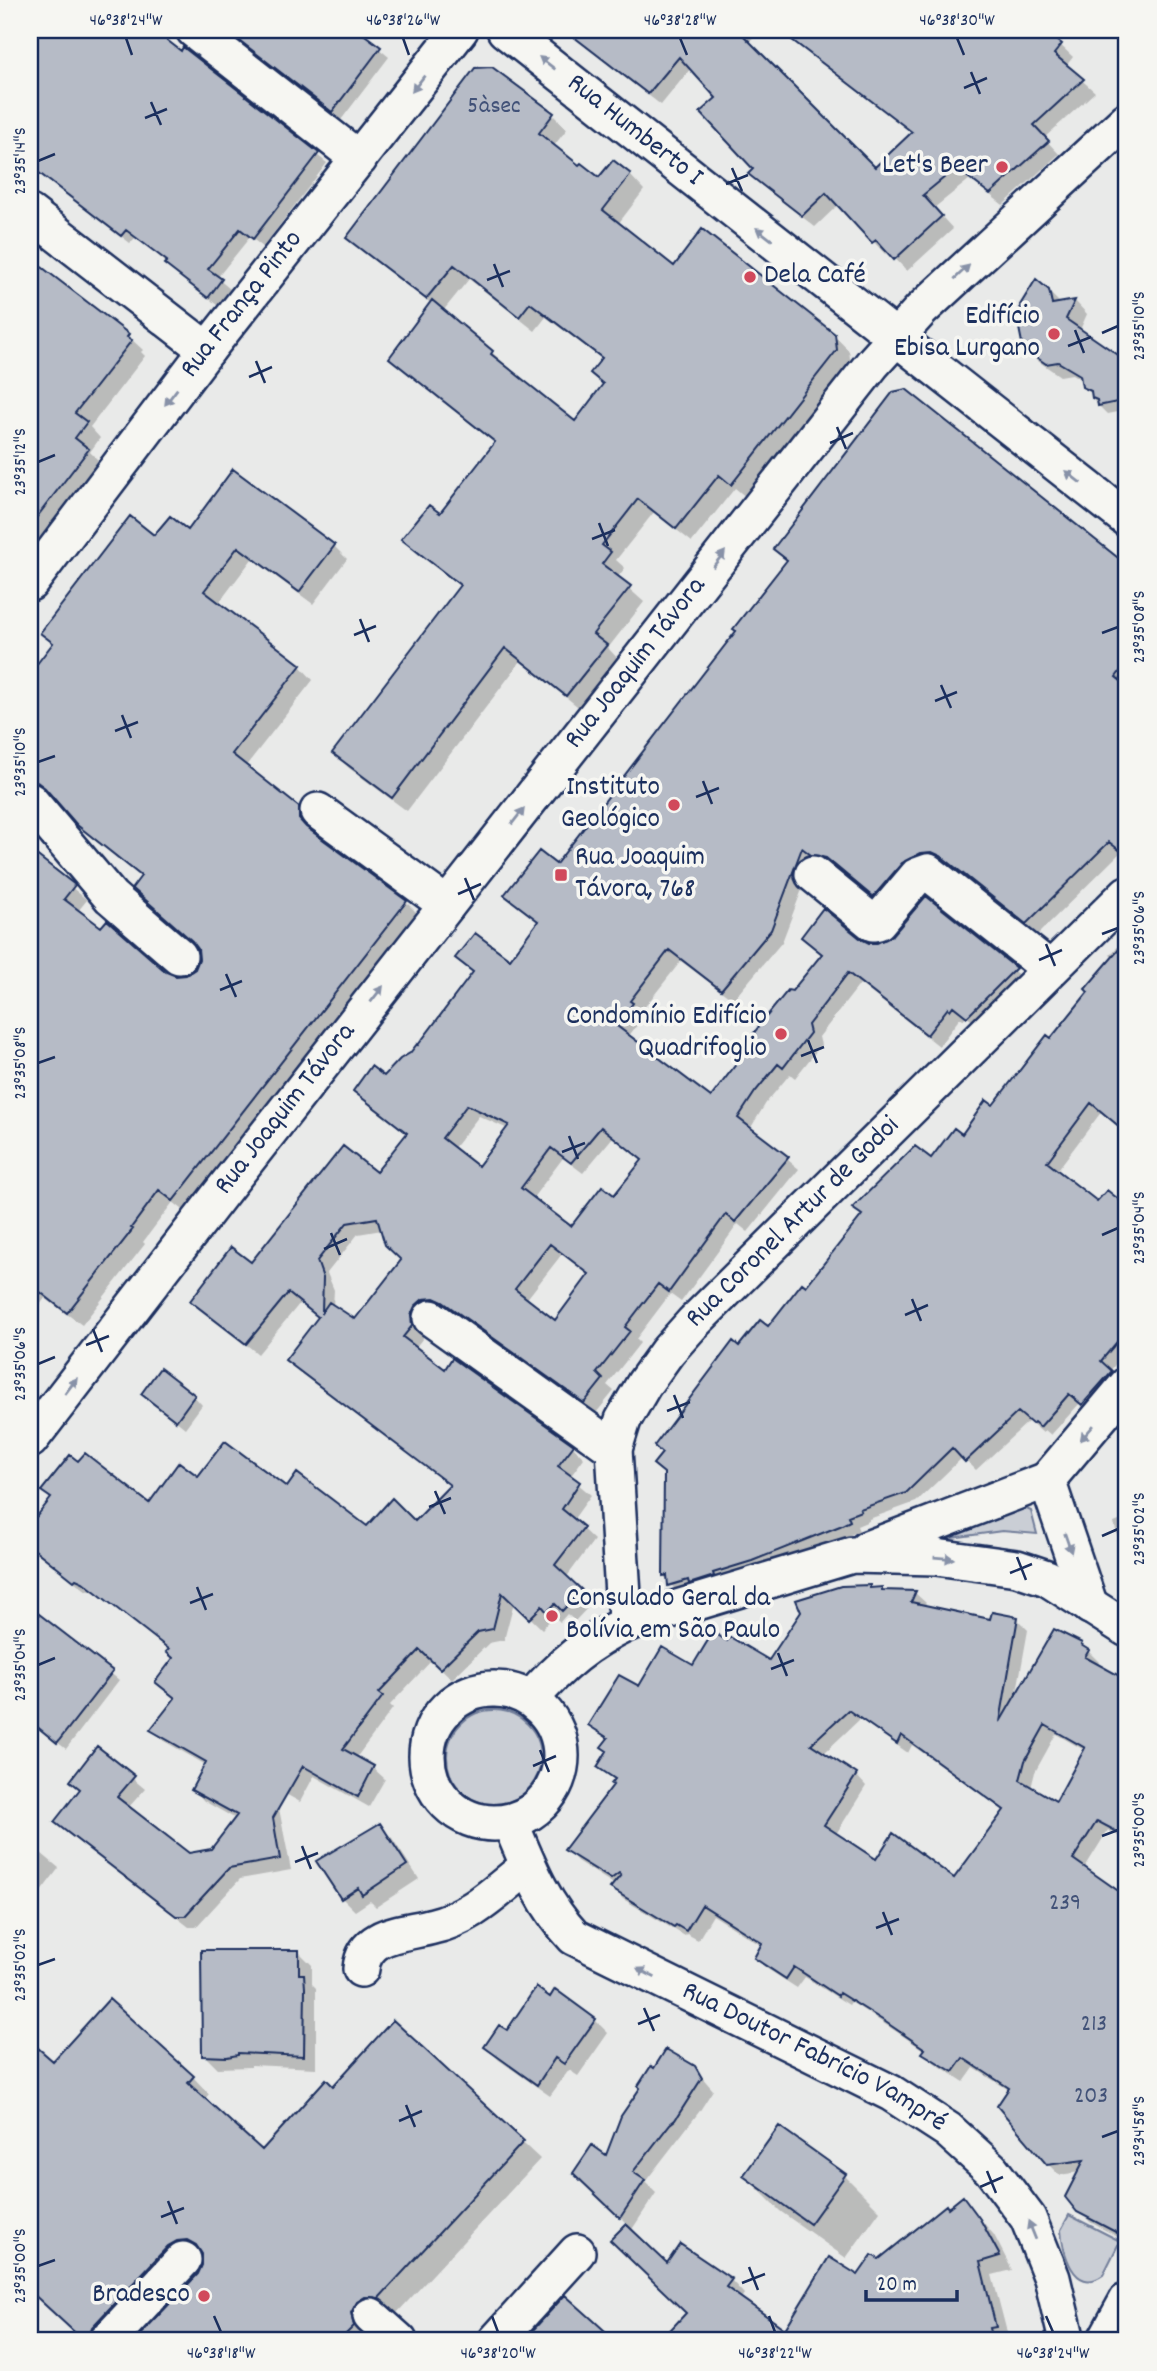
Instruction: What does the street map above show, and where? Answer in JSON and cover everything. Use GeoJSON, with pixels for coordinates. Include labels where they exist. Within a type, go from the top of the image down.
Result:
{"type":"FeatureCollection","features":[{"type":"Feature","properties":{"kind":"street"},"geometry":{"type":"LineString","coordinates":[[194,30],[359,159]]}},
{"type":"Feature","properties":{"kind":"street","name":"Rua França Pinto"},"geometry":{"type":"LineString","coordinates":[[30,583],[207,350],[460,30]]}},
{"type":"Feature","properties":{"kind":"street","name":"Rua Humberto I"},"geometry":{"type":"LineString","coordinates":[[505,30],[1127,519]]}},
{"type":"Feature","properties":{"kind":"street","name":"Rua Joaquim Távora"},"geometry":{"type":"LineString","coordinates":[[30,1440],[895,337],[1127,120]]}},
{"type":"Feature","properties":{"kind":"street"},"geometry":{"type":"LineString","coordinates":[[30,213],[207,350]]}},
{"type":"Feature","properties":{"kind":"street"},"geometry":{"type":"LineString","coordinates":[[30,801],[111,897],[179,956]]}},
{"type":"Feature","properties":{"kind":"street"},"geometry":{"type":"LineString","coordinates":[[318,811],[447,905]]}},
{"type":"Feature","properties":{"kind":"street"},"geometry":{"type":"LineString","coordinates":[[813,874],[873,923],[878,922],[917,876],[928,872],[1049,969]]}},
{"type":"Feature","properties":{"kind":"street","name":"Rua Coronel Artur de Godoi"},"geometry":{"type":"LineString","coordinates":[[628,1623],[623,1595],[614,1449],[623,1420],[644,1384],[667,1352],[693,1323],[1127,894]]}},
{"type":"Feature","properties":{"kind":"street"},"geometry":{"type":"LineString","coordinates":[[431,1318],[614,1449]]}},
{"type":"Feature","properties":{"kind":"street"},"geometry":{"type":"LineString","coordinates":[[531,1699],[569,1658],[610,1631],[628,1623],[852,1555],[1047,1480],[1127,1385]]}},
{"type":"Feature","properties":{"kind":"street"},"geometry":{"type":"LineString","coordinates":[[1047,1480],[1090,1606]]}},
{"type":"Feature","properties":{"kind":"street"},"geometry":{"type":"LineString","coordinates":[[852,1555],[936,1557],[1017,1568],[1047,1578],[1127,1629]]}},
{"type":"Feature","properties":{"kind":"street"},"geometry":{"type":"LineString","coordinates":[[500,1690],[531,1699],[553,1724],[559,1741],[561,1760],[557,1779],[548,1795],[536,1808],[510,1822],[481,1822],[463,1816],[447,1805],[435,1789],[428,1772],[427,1752],[431,1733],[440,1717],[454,1703],[471,1693],[500,1690]]}},
{"type":"Feature","properties":{"kind":"street","name":"Rua Doutor Fabrício Vampré"},"geometry":{"type":"LineString","coordinates":[[510,1822],[528,1866],[556,1918],[574,1937],[891,2093],[948,2130],[991,2169],[1028,2218],[1052,2278],[1067,2341]]}},
{"type":"Feature","properties":{"kind":"street"},"geometry":{"type":"LineString","coordinates":[[361,1969],[362,1958],[368,1948],[397,1933],[432,1927],[474,1909],[528,1866]]}},
{"type":"Feature","properties":{"kind":"street"},"geometry":{"type":"LineString","coordinates":[[496,2341],[577,2252]]}},
{"type":"Feature","properties":{"kind":"street"},"geometry":{"type":"LineString","coordinates":[[107,2341],[183,2260]]}},
{"type":"Feature","properties":{"kind":"street"},"geometry":{"type":"LineString","coordinates":[[1111,2339],[1127,2301]]}},
{"type":"Feature","properties":{"kind":"street"},"geometry":{"type":"LineString","coordinates":[[371,2316],[399,2341]]}},
{"type":"Feature","properties":{"kind":"shaded area"},"geometry":{"type":"Polygon","coordinates":[[[1024,1508],[1031,1511],[1037,1534],[1002,1531],[937,1540],[1024,1508]]]}},
{"type":"Feature","properties":{"kind":"shaded area"},"geometry":{"type":"Polygon","coordinates":[[[494,1710],[512,1714],[527,1724],[537,1739],[541,1757],[537,1775],[527,1790],[512,1800],[494,1804],[476,1800],[461,1790],[451,1775],[447,1757],[451,1739],[461,1724],[476,1714],[494,1710]]]}},
{"type":"Feature","properties":{"kind":"shaded area"},"geometry":{"type":"Polygon","coordinates":[[[1069,2215],[1120,2241],[1103,2275],[1093,2280],[1084,2280],[1077,2276],[1067,2259],[1061,2230],[1069,2215]]]}},
{"type":"Feature","properties":{"kind":"building"},"geometry":{"type":"Polygon","coordinates":[[[40,30],[154,30],[181,51],[183,47],[319,153],[253,239],[240,229],[208,269],[222,279],[208,298],[164,264],[167,261],[126,230],[121,236],[30,166],[30,43],[40,30]]]}},
{"type":"Feature","properties":{"kind":"building"},"geometry":{"type":"Polygon","coordinates":[[[226,30],[358,30],[381,47],[332,112],[226,30]]]}},
{"type":"Feature","properties":{"kind":"building"},"geometry":{"type":"Polygon","coordinates":[[[565,30],[738,30],[875,167],[912,132],[779,30],[1044,30],[1062,44],[1054,54],[1084,79],[1034,125],[1049,141],[990,194],[956,168],[923,195],[942,216],[894,260],[876,240],[872,243],[826,193],[802,216],[748,174],[753,169],[700,112],[716,98],[679,57],[648,94],[565,30]]]}},
{"type":"Feature","properties":{"kind":"building"},"geometry":{"type":"Polygon","coordinates":[[[492,67],[554,113],[539,133],[579,165],[581,163],[599,177],[613,160],[631,174],[603,210],[674,266],[702,229],[835,334],[837,350],[731,485],[719,475],[676,529],[638,499],[602,545],[611,552],[602,564],[631,586],[593,634],[607,645],[566,696],[505,648],[392,798],[332,753],[460,585],[401,539],[429,505],[440,513],[495,442],[389,358],[432,300],[493,351],[491,354],[575,421],[603,384],[590,373],[602,358],[530,303],[519,317],[454,265],[426,299],[346,238],[475,68],[492,67]]]}},
{"type":"Feature","properties":{"kind":"building"},"geometry":{"type":"Polygon","coordinates":[[[30,258],[129,334],[127,337],[132,340],[75,413],[87,422],[75,438],[89,449],[30,526],[30,258]]]}},
{"type":"Feature","properties":{"kind":"building","name":"Edifício Ebisa Lurgano"},"geometry":{"type":"Polygon","coordinates":[[[1036,279],[1049,290],[1052,304],[1075,300],[1066,319],[1127,361],[1127,400],[1098,406],[1091,391],[1082,387],[1080,375],[1058,362],[1046,364],[1023,348],[1017,318],[1021,311],[1020,305],[1036,279]]]}},
{"type":"Feature","properties":{"kind":"building"},"geometry":{"type":"Polygon","coordinates":[[[906,389],[1127,565],[1127,662],[1116,677],[1127,686],[1127,856],[1109,842],[1026,924],[941,856],[932,852],[921,853],[902,863],[873,897],[826,858],[811,855],[802,848],[771,930],[721,990],[669,950],[630,1001],[633,1003],[617,1026],[711,1097],[740,1059],[737,1055],[766,1017],[788,990],[792,991],[822,954],[801,937],[823,908],[861,939],[877,943],[893,935],[926,896],[1016,968],[967,1017],[953,1006],[950,1010],[948,1008],[927,1035],[848,973],[808,1025],[810,1033],[783,1068],[778,1064],[738,1118],[789,1157],[735,1222],[726,1214],[669,1292],[658,1284],[625,1327],[630,1331],[597,1373],[603,1379],[584,1403],[443,1302],[434,1298],[423,1299],[415,1306],[411,1315],[412,1326],[403,1337],[445,1369],[452,1358],[574,1445],[558,1466],[580,1482],[562,1509],[584,1527],[555,1565],[582,1590],[562,1611],[555,1604],[547,1612],[542,1606],[529,1619],[502,1593],[493,1629],[478,1632],[440,1669],[420,1650],[379,1693],[383,1696],[343,1749],[374,1766],[358,1797],[303,1766],[273,1818],[280,1859],[229,1868],[185,1916],[176,1916],[54,1822],[80,1789],[70,1781],[97,1746],[135,1776],[117,1797],[189,1853],[211,1849],[237,1815],[191,1790],[206,1762],[150,1730],[175,1698],[155,1682],[173,1658],[166,1652],[169,1649],[83,1582],[76,1579],[74,1581],[30,1546],[30,1525],[51,1498],[41,1491],[70,1455],[78,1461],[85,1453],[149,1503],[179,1462],[198,1476],[225,1441],[287,1487],[297,1473],[367,1526],[392,1498],[415,1521],[450,1485],[285,1360],[318,1317],[288,1293],[246,1344],[190,1301],[231,1247],[251,1262],[343,1146],[376,1172],[407,1133],[353,1091],[371,1066],[384,1076],[418,1045],[473,972],[455,958],[475,933],[510,959],[538,921],[504,895],[539,851],[556,864],[736,631],[733,629],[787,560],[773,549],[893,392],[906,389]],[[467,1105],[442,1138],[478,1166],[509,1125],[467,1105]],[[601,1127],[571,1163],[551,1148],[521,1188],[571,1226],[602,1186],[614,1195],[642,1160],[601,1127]],[[377,1218],[347,1223],[317,1261],[323,1278],[322,1312],[329,1302],[355,1319],[401,1260],[385,1245],[377,1218]],[[550,1244],[515,1289],[555,1320],[589,1274],[550,1244]]]}},
{"type":"Feature","properties":{"kind":"building"},"geometry":{"type":"Polygon","coordinates":[[[233,469],[335,545],[299,592],[238,547],[204,591],[301,665],[232,754],[299,807],[299,819],[306,827],[407,901],[173,1201],[159,1190],[131,1228],[133,1229],[67,1313],[30,1284],[30,850],[75,885],[64,899],[101,927],[107,920],[166,972],[176,976],[186,975],[195,969],[199,959],[198,949],[192,941],[132,888],[141,876],[77,825],[45,788],[30,781],[30,673],[53,643],[40,633],[130,516],[154,535],[170,516],[188,530],[233,469]]]}},
{"type":"Feature","properties":{"kind":"building"},"geometry":{"type":"Polygon","coordinates":[[[1127,940],[1127,1133],[1091,1103],[1047,1162],[1097,1201],[1107,1190],[1127,1206],[1127,1316],[1122,1322],[1127,1330],[1101,1361],[1112,1371],[1082,1405],[1069,1394],[1040,1427],[1018,1412],[965,1462],[952,1448],[906,1493],[860,1509],[861,1511],[848,1516],[850,1521],[840,1526],[752,1561],[713,1573],[714,1576],[689,1584],[688,1580],[668,1586],[667,1575],[663,1576],[664,1473],[653,1464],[662,1453],[654,1446],[733,1341],[739,1346],[760,1320],[768,1326],[802,1283],[806,1286],[862,1215],[852,1208],[915,1146],[931,1158],[954,1128],[962,1134],[986,1100],[993,1105],[1047,1035],[1051,1038],[1088,992],[1085,989],[1127,940]]]}},
{"type":"Feature","properties":{"kind":"building"},"geometry":{"type":"Polygon","coordinates":[[[160,1368],[195,1395],[176,1421],[141,1394],[160,1368]]]}},
{"type":"Feature","properties":{"kind":"building"},"geometry":{"type":"Polygon","coordinates":[[[870,1585],[870,1588],[882,1587],[882,1590],[916,1591],[911,1602],[990,1619],[992,1612],[1018,1617],[1000,1722],[1054,1629],[1082,1643],[1081,1645],[1089,1650],[1085,1657],[1127,1680],[1127,1837],[1097,1821],[1073,1859],[1127,1897],[1127,2238],[1077,2212],[1065,2197],[1084,2160],[1047,2165],[997,2106],[1009,2088],[963,2058],[953,2072],[922,2053],[925,2049],[884,2021],[839,1993],[838,1996],[794,1967],[786,1979],[754,1958],[762,1943],[702,1905],[686,1931],[676,1925],[674,1927],[610,1888],[621,1875],[619,1873],[611,1879],[564,1850],[615,1779],[597,1767],[607,1751],[601,1747],[608,1738],[588,1725],[619,1675],[639,1686],[662,1647],[693,1665],[713,1632],[727,1641],[730,1637],[769,1660],[801,1612],[796,1600],[841,1586],[870,1585]],[[848,1710],[811,1744],[857,1774],[824,1825],[876,1859],[893,1833],[954,1878],[1004,1810],[901,1735],[897,1744],[848,1710]],[[1045,1725],[1025,1761],[1020,1780],[1056,1801],[1085,1748],[1045,1725]]]}},
{"type":"Feature","properties":{"kind":"building"},"geometry":{"type":"Polygon","coordinates":[[[30,1607],[113,1671],[57,1743],[30,1721],[30,1607]]]}},
{"type":"Feature","properties":{"kind":"building"},"geometry":{"type":"Polygon","coordinates":[[[380,1823],[407,1865],[362,1895],[358,1888],[341,1899],[316,1861],[380,1823]]]}},
{"type":"Feature","properties":{"kind":"building"},"geometry":{"type":"Polygon","coordinates":[[[201,1950],[299,1950],[299,1974],[304,1974],[305,1988],[304,2056],[238,2053],[227,2057],[202,2056],[201,1950]]]}},
{"type":"Feature","properties":{"kind":"building"},"geometry":{"type":"Polygon","coordinates":[[[536,1987],[550,1997],[555,1989],[596,2019],[564,2064],[555,2058],[537,2085],[484,2047],[499,2025],[507,2030],[536,1987]]]}},
{"type":"Feature","properties":{"kind":"building"},"geometry":{"type":"Polygon","coordinates":[[[109,1999],[194,2076],[188,2083],[262,2150],[326,2079],[333,2086],[393,2020],[524,2141],[379,2298],[365,2297],[357,2302],[351,2313],[354,2326],[339,2341],[140,2341],[137,2338],[198,2274],[202,2265],[202,2254],[196,2245],[187,2240],[168,2246],[92,2327],[87,2341],[84,2341],[30,2291],[30,2041],[53,2061],[109,1999]]]}},
{"type":"Feature","properties":{"kind":"building"},"geometry":{"type":"Polygon","coordinates":[[[666,2049],[695,2066],[702,2078],[675,2120],[633,2172],[645,2180],[620,2218],[573,2173],[592,2145],[606,2155],[621,2116],[651,2066],[654,2068],[666,2049]]]}},
{"type":"Feature","properties":{"kind":"building"},"geometry":{"type":"Polygon","coordinates":[[[779,2126],[846,2174],[810,2224],[743,2176],[779,2126]]]}},
{"type":"Feature","properties":{"kind":"building"},"geometry":{"type":"Polygon","coordinates":[[[963,2196],[980,2219],[1000,2256],[980,2262],[996,2327],[990,2328],[993,2341],[969,2341],[959,2336],[937,2341],[660,2341],[686,2313],[610,2240],[626,2224],[667,2263],[680,2244],[732,2279],[726,2287],[785,2329],[829,2257],[858,2275],[872,2255],[879,2259],[946,2205],[948,2208],[963,2196]]]}},
{"type":"Feature","properties":{"kind":"building"},"geometry":{"type":"Polygon","coordinates":[[[565,2295],[593,2320],[616,2341],[523,2341],[565,2295]]]}},
{"type":"Feature","properties":{"kind":"place","name":"Let's Beer"},"geometry":{"type":"Point","coordinates":[1002,167]}},
{"type":"Feature","properties":{"kind":"place","name":"Dela Café"},"geometry":{"type":"Point","coordinates":[750,277]}},
{"type":"Feature","properties":{"kind":"place","name":"Edifício Ebisa Lurgano"},"geometry":{"type":"Point","coordinates":[1054,334]}},
{"type":"Feature","properties":{"kind":"place","name":"Instituto Geológico"},"geometry":{"type":"Point","coordinates":[674,805]}},
{"type":"Feature","properties":{"kind":"place","name":"Rua Joaquim Távora, 768"},"geometry":{"type":"Point","coordinates":[561,875]}},
{"type":"Feature","properties":{"kind":"place","name":"Condomínio Edifício Quadrifoglio"},"geometry":{"type":"Point","coordinates":[781,1034]}},
{"type":"Feature","properties":{"kind":"place","name":"Consulado Geral da Bolívia em São Paulo"},"geometry":{"type":"Point","coordinates":[552,1616]}},
{"type":"Feature","properties":{"kind":"place","name":"Bradesco"},"geometry":{"type":"Point","coordinates":[204,2296]}}]}
